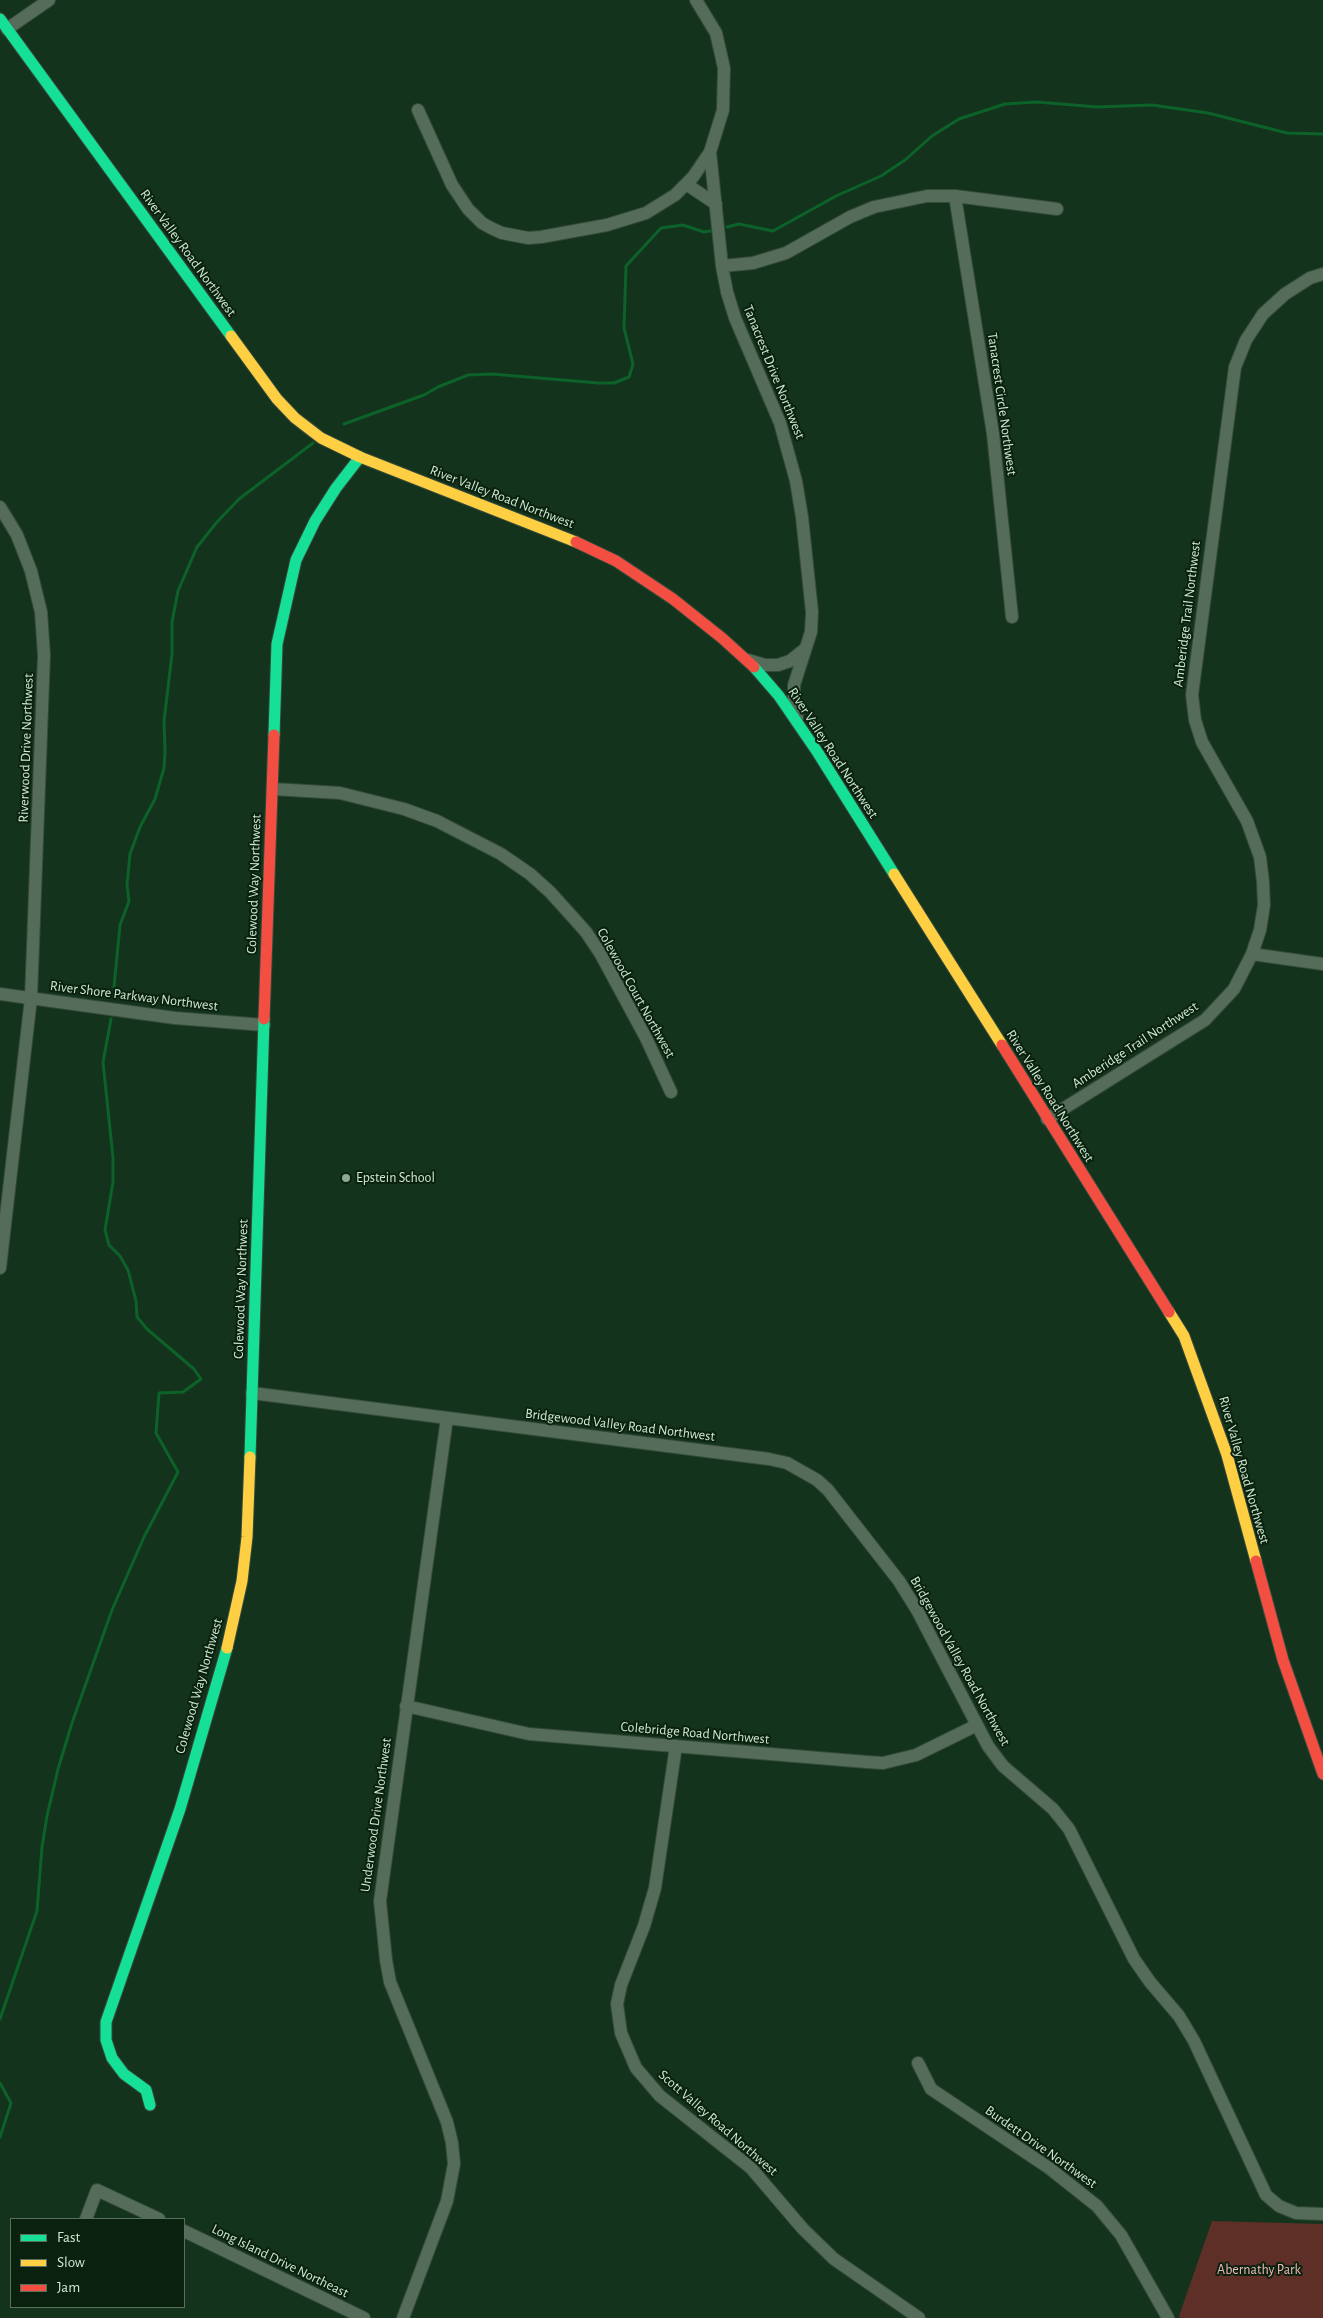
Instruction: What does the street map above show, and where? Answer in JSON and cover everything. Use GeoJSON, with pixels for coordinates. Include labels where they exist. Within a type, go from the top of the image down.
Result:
{"type":"FeatureCollection","features":[{"type":"Feature","properties":{"kind":"street"},"geometry":{"type":"LineString","coordinates":[[3,24],[49,0]]}},
{"type":"Feature","properties":{"kind":"street"},"geometry":{"type":"LineString","coordinates":[[418,110],[452,185],[468,209],[482,223],[502,233],[534,237],[607,225],[646,212],[675,195],[693,177],[710,152],[723,110],[724,68],[716,33],[696,0]]}},
{"type":"Feature","properties":{"kind":"street","name":"River Valley Road Northwest"},"geometry":{"type":"LineString","coordinates":[[3,24],[276,399],[315,434],[360,457],[586,546],[608,557],[672,598],[748,660],[797,721],[1184,1336],[1227,1455],[1283,1660],[1323,1774]]}},
{"type":"Feature","properties":{"kind":"street","name":"Tanacrest Drive Northwest"},"geometry":{"type":"LineString","coordinates":[[710,152],[722,266],[735,318],[780,423],[796,481],[802,517],[812,612],[811,632],[794,685],[797,721]]}},
{"type":"Feature","properties":{"kind":"street"},"geometry":{"type":"LineString","coordinates":[[686,184],[716,204]]}},
{"type":"Feature","properties":{"kind":"street"},"geometry":{"type":"LineString","coordinates":[[722,266],[753,263],[786,253],[850,217],[874,207],[927,196],[955,196],[1057,209]]}},
{"type":"Feature","properties":{"kind":"street","name":"Tanacrest Circle Northwest"},"geometry":{"type":"LineString","coordinates":[[955,196],[993,434],[1012,617]]}},
{"type":"Feature","properties":{"kind":"street","name":"Amberidge Trail Northwest"},"geometry":{"type":"LineString","coordinates":[[1047,1119],[1205,1020],[1234,989],[1252,954],[1260,930],[1264,905],[1264,882],[1260,857],[1246,821],[1202,742],[1195,720],[1192,695],[1235,368],[1246,340],[1263,314],[1285,294],[1310,278],[1323,274]]}},
{"type":"Feature","properties":{"kind":"street","name":"Colewood Way Northwest"},"geometry":{"type":"LineString","coordinates":[[150,2104],[146,2090],[124,2074],[112,2058],[106,2040],[106,2022],[180,1808],[234,1623],[242,1581],[247,1537],[277,644],[296,560],[315,521],[336,488],[360,457]]}},
{"type":"Feature","properties":{"kind":"street","name":"Riverwood Drive Northwest"},"geometry":{"type":"LineString","coordinates":[[0,507],[17,535],[31,571],[41,612],[44,655],[31,998],[3,1227],[0,1268]]}},
{"type":"Feature","properties":{"kind":"street"},"geometry":{"type":"LineString","coordinates":[[748,660],[765,665],[778,665],[790,661],[805,649]]}},
{"type":"Feature","properties":{"kind":"street","name":"Colewood Court Northwest"},"geometry":{"type":"LineString","coordinates":[[273,789],[340,793],[404,809],[437,821],[486,846],[530,874],[570,913],[600,953],[646,1038],[671,1092]]}},
{"type":"Feature","properties":{"kind":"street"},"geometry":{"type":"LineString","coordinates":[[1252,954],[1323,964]]}},
{"type":"Feature","properties":{"kind":"street","name":"River Shore Parkway Northwest"},"geometry":{"type":"LineString","coordinates":[[0,994],[175,1018],[264,1025]]}},
{"type":"Feature","properties":{"kind":"street","name":"Bridgewood Valley Road Northwest"},"geometry":{"type":"LineString","coordinates":[[252,1393],[769,1459],[787,1463],[804,1471],[828,1490],[899,1581],[917,1610],[988,1746],[1003,1766],[1053,1809],[1070,1829],[1134,1959],[1150,1982],[1179,2016],[1194,2041],[1266,2194],[1279,2206],[1296,2213],[1323,2214]]}},
{"type":"Feature","properties":{"kind":"street","name":"Underwood Drive Northwest"},"geometry":{"type":"LineString","coordinates":[[403,2318],[432,2247],[447,2201],[454,2164],[447,2122],[390,1982],[380,1920],[381,1882],[447,1418]]}},
{"type":"Feature","properties":{"kind":"street","name":"Colebridge Road Northwest"},"geometry":{"type":"LineString","coordinates":[[406,1706],[529,1734],[883,1762],[916,1755],[977,1725]]}},
{"type":"Feature","properties":{"kind":"street","name":"Scott Valley Road Northwest"},"geometry":{"type":"LineString","coordinates":[[676,1746],[656,1888],[644,1926],[621,1985],[617,2004],[621,2033],[636,2068],[660,2096],[751,2168],[804,2230],[834,2260],[920,2318]]}},
{"type":"Feature","properties":{"kind":"street","name":"Burdett Drive Northwest"},"geometry":{"type":"LineString","coordinates":[[918,2063],[932,2089],[1056,2172],[1097,2206],[1121,2235],[1168,2318]]}},
{"type":"Feature","properties":{"kind":"street"},"geometry":{"type":"LineString","coordinates":[[86,2218],[97,2190],[157,2218]]}},
{"type":"Feature","properties":{"kind":"street","name":"Long Island Drive Northeast"},"geometry":{"type":"LineString","coordinates":[[185,2231],[364,2318]]}},
{"type":"Feature","properties":{"kind":"green space","name":"Abernathy Park"},"geometry":{"type":"Polygon","coordinates":[[[1212,2221],[1323,2224],[1323,2318],[1180,2318],[1179,2316],[1212,2221]]]}},
{"type":"Feature","properties":{"kind":"waterway"},"geometry":{"type":"LineString","coordinates":[[727,227],[739,224],[773,231],[836,196],[881,176],[905,160],[932,136],[959,119],[1005,104],[1037,102],[1097,107],[1152,105],[1208,113],[1287,133],[1323,134]]}},
{"type":"Feature","properties":{"kind":"waterway"},"geometry":{"type":"LineString","coordinates":[[344,424],[424,395],[468,375],[492,374],[598,383],[614,383],[629,377],[633,364],[624,328],[626,266],[661,228],[683,225],[704,232],[710,231]]}},
{"type":"Feature","properties":{"kind":"waterway"},"geometry":{"type":"LineString","coordinates":[[114,987],[120,925],[129,901],[127,885],[130,854],[140,827],[155,799],[164,768],[164,721],[172,654],[172,622],[178,591],[197,547],[217,522],[239,499],[313,443]]}},
{"type":"Feature","properties":{"kind":"waterway"},"geometry":{"type":"LineString","coordinates":[[0,2019],[37,1911],[42,1847],[47,1816],[58,1769],[72,1723],[112,1610],[144,1537],[178,1472],[156,1433],[159,1393],[183,1392],[201,1379],[194,1369],[147,1329],[137,1317],[136,1301],[128,1270],[120,1256],[109,1245],[105,1230],[113,1182],[113,1158],[103,1062],[111,1019]]}},
{"type":"Feature","properties":{"kind":"waterway"},"geometry":{"type":"LineString","coordinates":[[0,2083],[11,2103],[0,2137]]}},
{"type":"Feature","properties":{"kind":"traffic: fast"},"geometry":{"type":"LineString","coordinates":[[0,19],[231,336]]}},
{"type":"Feature","properties":{"kind":"traffic: fast"},"geometry":{"type":"LineString","coordinates":[[274,735],[277,644],[296,560],[315,521],[336,488],[360,457]]}},
{"type":"Feature","properties":{"kind":"traffic: fast"},"geometry":{"type":"LineString","coordinates":[[754,667],[779,696],[818,753],[894,874]]}},
{"type":"Feature","properties":{"kind":"traffic: fast"},"geometry":{"type":"LineString","coordinates":[[250,1457],[264,1019]]}},
{"type":"Feature","properties":{"kind":"traffic: fast"},"geometry":{"type":"LineString","coordinates":[[150,2105],[146,2090],[124,2074],[112,2058],[106,2040],[106,2022],[180,1809],[227,1648]]}},
{"type":"Feature","properties":{"kind":"traffic: slow"},"geometry":{"type":"LineString","coordinates":[[231,336],[277,399],[295,418],[321,438],[360,457],[576,542]]}},
{"type":"Feature","properties":{"kind":"traffic: slow"},"geometry":{"type":"LineString","coordinates":[[894,874],[1002,1045]]}},
{"type":"Feature","properties":{"kind":"traffic: slow"},"geometry":{"type":"LineString","coordinates":[[1169,1312],[1184,1336],[1227,1455],[1256,1561]]}},
{"type":"Feature","properties":{"kind":"traffic: slow"},"geometry":{"type":"LineString","coordinates":[[227,1648],[242,1581],[247,1537],[250,1457]]}},
{"type":"Feature","properties":{"kind":"traffic: jam"},"geometry":{"type":"LineString","coordinates":[[576,542],[616,561],[673,599],[722,638],[754,667]]}},
{"type":"Feature","properties":{"kind":"traffic: jam"},"geometry":{"type":"LineString","coordinates":[[264,1019],[274,735]]}},
{"type":"Feature","properties":{"kind":"traffic: jam"},"geometry":{"type":"LineString","coordinates":[[1002,1045],[1169,1312]]}},
{"type":"Feature","properties":{"kind":"traffic: jam"},"geometry":{"type":"LineString","coordinates":[[1256,1561],[1283,1660],[1323,1774]]}},
{"type":"Feature","properties":{"kind":"place","name":"Epstein School"},"geometry":{"type":"Point","coordinates":[346,1178]}}]}
